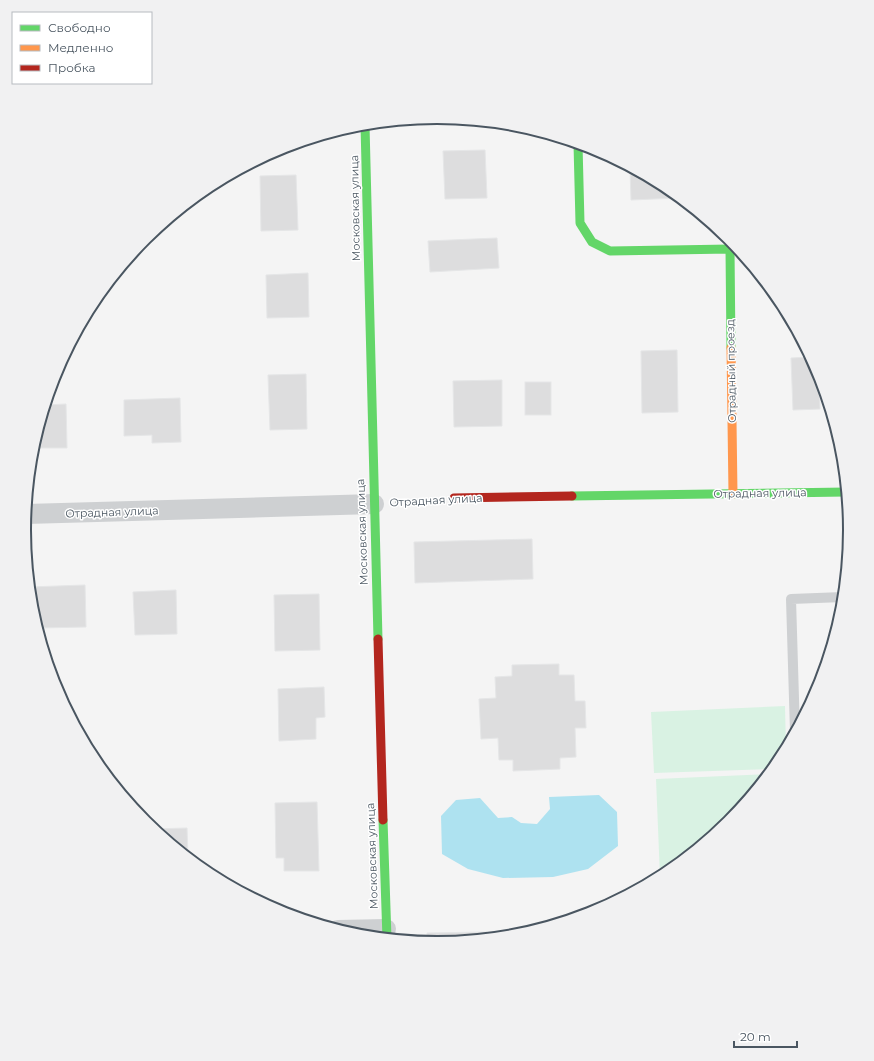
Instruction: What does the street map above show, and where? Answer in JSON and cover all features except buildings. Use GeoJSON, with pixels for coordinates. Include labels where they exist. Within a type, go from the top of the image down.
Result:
{"type":"FeatureCollection","features":[{"type":"Feature","properties":{"kind":"street","name":"Московская улица"},"geometry":{"type":"LineString","coordinates":[[365,131],[374,504],[387,933]]}},
{"type":"Feature","properties":{"kind":"street","name":"Отрадный проезд"},"geometry":{"type":"LineString","coordinates":[[578,150],[580,223],[592,242],[610,251],[729,248]]}},
{"type":"Feature","properties":{"kind":"street","name":"Отрадный проезд"},"geometry":{"type":"LineString","coordinates":[[733,253],[733,494]]}},
{"type":"Feature","properties":{"kind":"street","name":"Отрадная улица"},"geometry":{"type":"LineString","coordinates":[[454,498],[841,492]]}},
{"type":"Feature","properties":{"kind":"street","name":"Отрадная улица"},"geometry":{"type":"LineString","coordinates":[[32,514],[374,504]]}},
{"type":"Feature","properties":{"kind":"lane"},"geometry":{"type":"LineString","coordinates":[[796,721],[791,599],[837,597]]}},
{"type":"Feature","properties":{"kind":"path","name":"Отрадная улица"},"geometry":{"type":"LineString","coordinates":[[374,504],[454,498]]}},
{"type":"Feature","properties":{"kind":"green space"},"geometry":{"type":"Polygon","coordinates":[[[785,706],[786,739],[765,769],[654,773],[651,712],[785,706]]]}},
{"type":"Feature","properties":{"kind":"green space"},"geometry":{"type":"Polygon","coordinates":[[[762,774],[724,818],[705,836],[660,870],[656,779],[762,774]]]}},
{"type":"Feature","properties":{"kind":"water"},"geometry":{"type":"Polygon","coordinates":[[[599,795],[617,812],[618,846],[588,869],[553,877],[503,878],[468,869],[442,854],[441,816],[456,800],[480,798],[498,818],[512,817],[521,823],[537,824],[550,809],[549,797],[599,795]]]}},
{"type":"Feature","properties":{"kind":"traffic: fast"},"geometry":{"type":"LineString","coordinates":[[365,131],[378,639]]}},
{"type":"Feature","properties":{"kind":"traffic: fast"},"geometry":{"type":"LineString","coordinates":[[578,150],[580,223],[592,242],[610,251],[729,249]]}},
{"type":"Feature","properties":{"kind":"traffic: fast"},"geometry":{"type":"LineString","coordinates":[[730,250],[731,348]]}},
{"type":"Feature","properties":{"kind":"traffic: fast"},"geometry":{"type":"LineString","coordinates":[[572,496],[841,492]]}},
{"type":"Feature","properties":{"kind":"traffic: fast"},"geometry":{"type":"LineString","coordinates":[[383,820],[387,933]]}},
{"type":"Feature","properties":{"kind":"traffic: slow"},"geometry":{"type":"LineString","coordinates":[[731,348],[733,494]]}},
{"type":"Feature","properties":{"kind":"traffic: jam"},"geometry":{"type":"LineString","coordinates":[[454,498],[572,496]]}},
{"type":"Feature","properties":{"kind":"traffic: jam"},"geometry":{"type":"LineString","coordinates":[[378,639],[383,820]]}}]}
